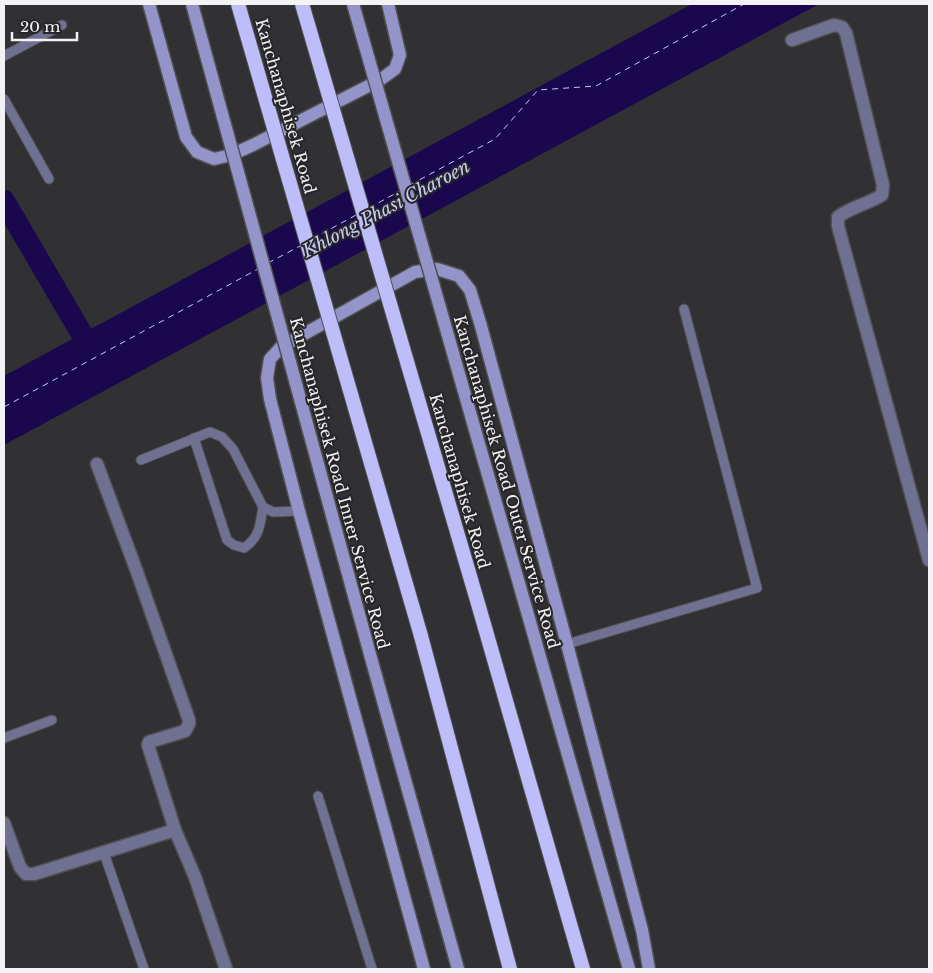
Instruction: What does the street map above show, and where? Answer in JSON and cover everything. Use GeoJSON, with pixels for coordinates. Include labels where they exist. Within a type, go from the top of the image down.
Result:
{"type":"FeatureCollection","features":[{"type":"Feature","properties":{"kind":"highway","name":"Kanchanaphisek Road"},"geometry":{"type":"LineString","coordinates":[[238,4],[421,636],[510,969]]}},
{"type":"Feature","properties":{"kind":"highway","name":"Kanchanaphisek Road"},"geometry":{"type":"LineString","coordinates":[[302,4],[583,969]]}},
{"type":"Feature","properties":{"kind":"main road"},"geometry":{"type":"LineString","coordinates":[[149,4],[186,137],[197,152],[214,159],[231,155],[253,145],[380,80],[395,69],[400,55],[388,4]]}},
{"type":"Feature","properties":{"kind":"main road","name":"Kanchanaphisek Road Inner Service Road"},"geometry":{"type":"LineString","coordinates":[[192,4],[458,969]]}},
{"type":"Feature","properties":{"kind":"main road","name":"Kanchanaphisek Road Outer Service Road"},"geometry":{"type":"LineString","coordinates":[[353,4],[629,969]]}},
{"type":"Feature","properties":{"kind":"main road"},"geometry":{"type":"LineString","coordinates":[[424,969],[299,511],[270,398],[267,378],[270,359],[280,347],[415,272],[437,270],[459,276],[470,290],[481,326],[642,930],[649,969]]}},
{"type":"Feature","properties":{"kind":"street"},"geometry":{"type":"LineString","coordinates":[[792,40],[834,25],[842,27],[846,33],[883,185],[882,195],[873,201],[845,211],[838,217],[838,226],[929,560]]}},
{"type":"Feature","properties":{"kind":"street"},"geometry":{"type":"LineString","coordinates":[[97,464],[189,720],[185,731],[149,742],[148,745],[175,830],[195,877],[226,969]]}},
{"type":"Feature","properties":{"kind":"street"},"geometry":{"type":"LineString","coordinates":[[4,823],[20,867],[26,874],[34,874],[175,830]]}},
{"type":"Feature","properties":{"kind":"lane"},"geometry":{"type":"LineString","coordinates":[[4,56],[62,25]]}},
{"type":"Feature","properties":{"kind":"lane"},"geometry":{"type":"LineString","coordinates":[[4,99],[49,179]]}},
{"type":"Feature","properties":{"kind":"lane"},"geometry":{"type":"LineString","coordinates":[[567,644],[757,588],[684,309]]}},
{"type":"Feature","properties":{"kind":"lane"},"geometry":{"type":"LineString","coordinates":[[141,460],[210,432],[222,437],[234,449],[263,507],[273,512],[299,511]]}},
{"type":"Feature","properties":{"kind":"lane"},"geometry":{"type":"LineString","coordinates":[[194,438],[227,540],[234,545],[244,548],[253,542],[259,528],[263,507]]}},
{"type":"Feature","properties":{"kind":"lane"},"geometry":{"type":"LineString","coordinates":[[4,738],[52,720]]}},
{"type":"Feature","properties":{"kind":"lane"},"geometry":{"type":"LineString","coordinates":[[318,796],[372,969]]}},
{"type":"Feature","properties":{"kind":"lane"},"geometry":{"type":"LineString","coordinates":[[104,853],[144,969]]}},
{"type":"Feature","properties":{"kind":"water","name":"Khlong Phasi Charoen"},"geometry":{"type":"Polygon","coordinates":[[[692,4],[819,4],[4,445],[4,376],[692,4]]]}},
{"type":"Feature","properties":{"kind":"waterway"},"geometry":{"type":"LineString","coordinates":[[4,201],[97,360]]}},
{"type":"Feature","properties":{"kind":"ferry route"},"geometry":{"type":"LineString","coordinates":[[410,185],[495,139],[538,90],[596,86],[744,4]]}},
{"type":"Feature","properties":{"kind":"ferry route"},"geometry":{"type":"LineString","coordinates":[[369,208],[400,191]]}},
{"type":"Feature","properties":{"kind":"ferry route"},"geometry":{"type":"LineString","coordinates":[[312,239],[356,215]]}},
{"type":"Feature","properties":{"kind":"ferry route"},"geometry":{"type":"LineString","coordinates":[[268,263],[302,245]]}},
{"type":"Feature","properties":{"kind":"ferry route"},"geometry":{"type":"LineString","coordinates":[[4,407],[258,269]]}}]}
